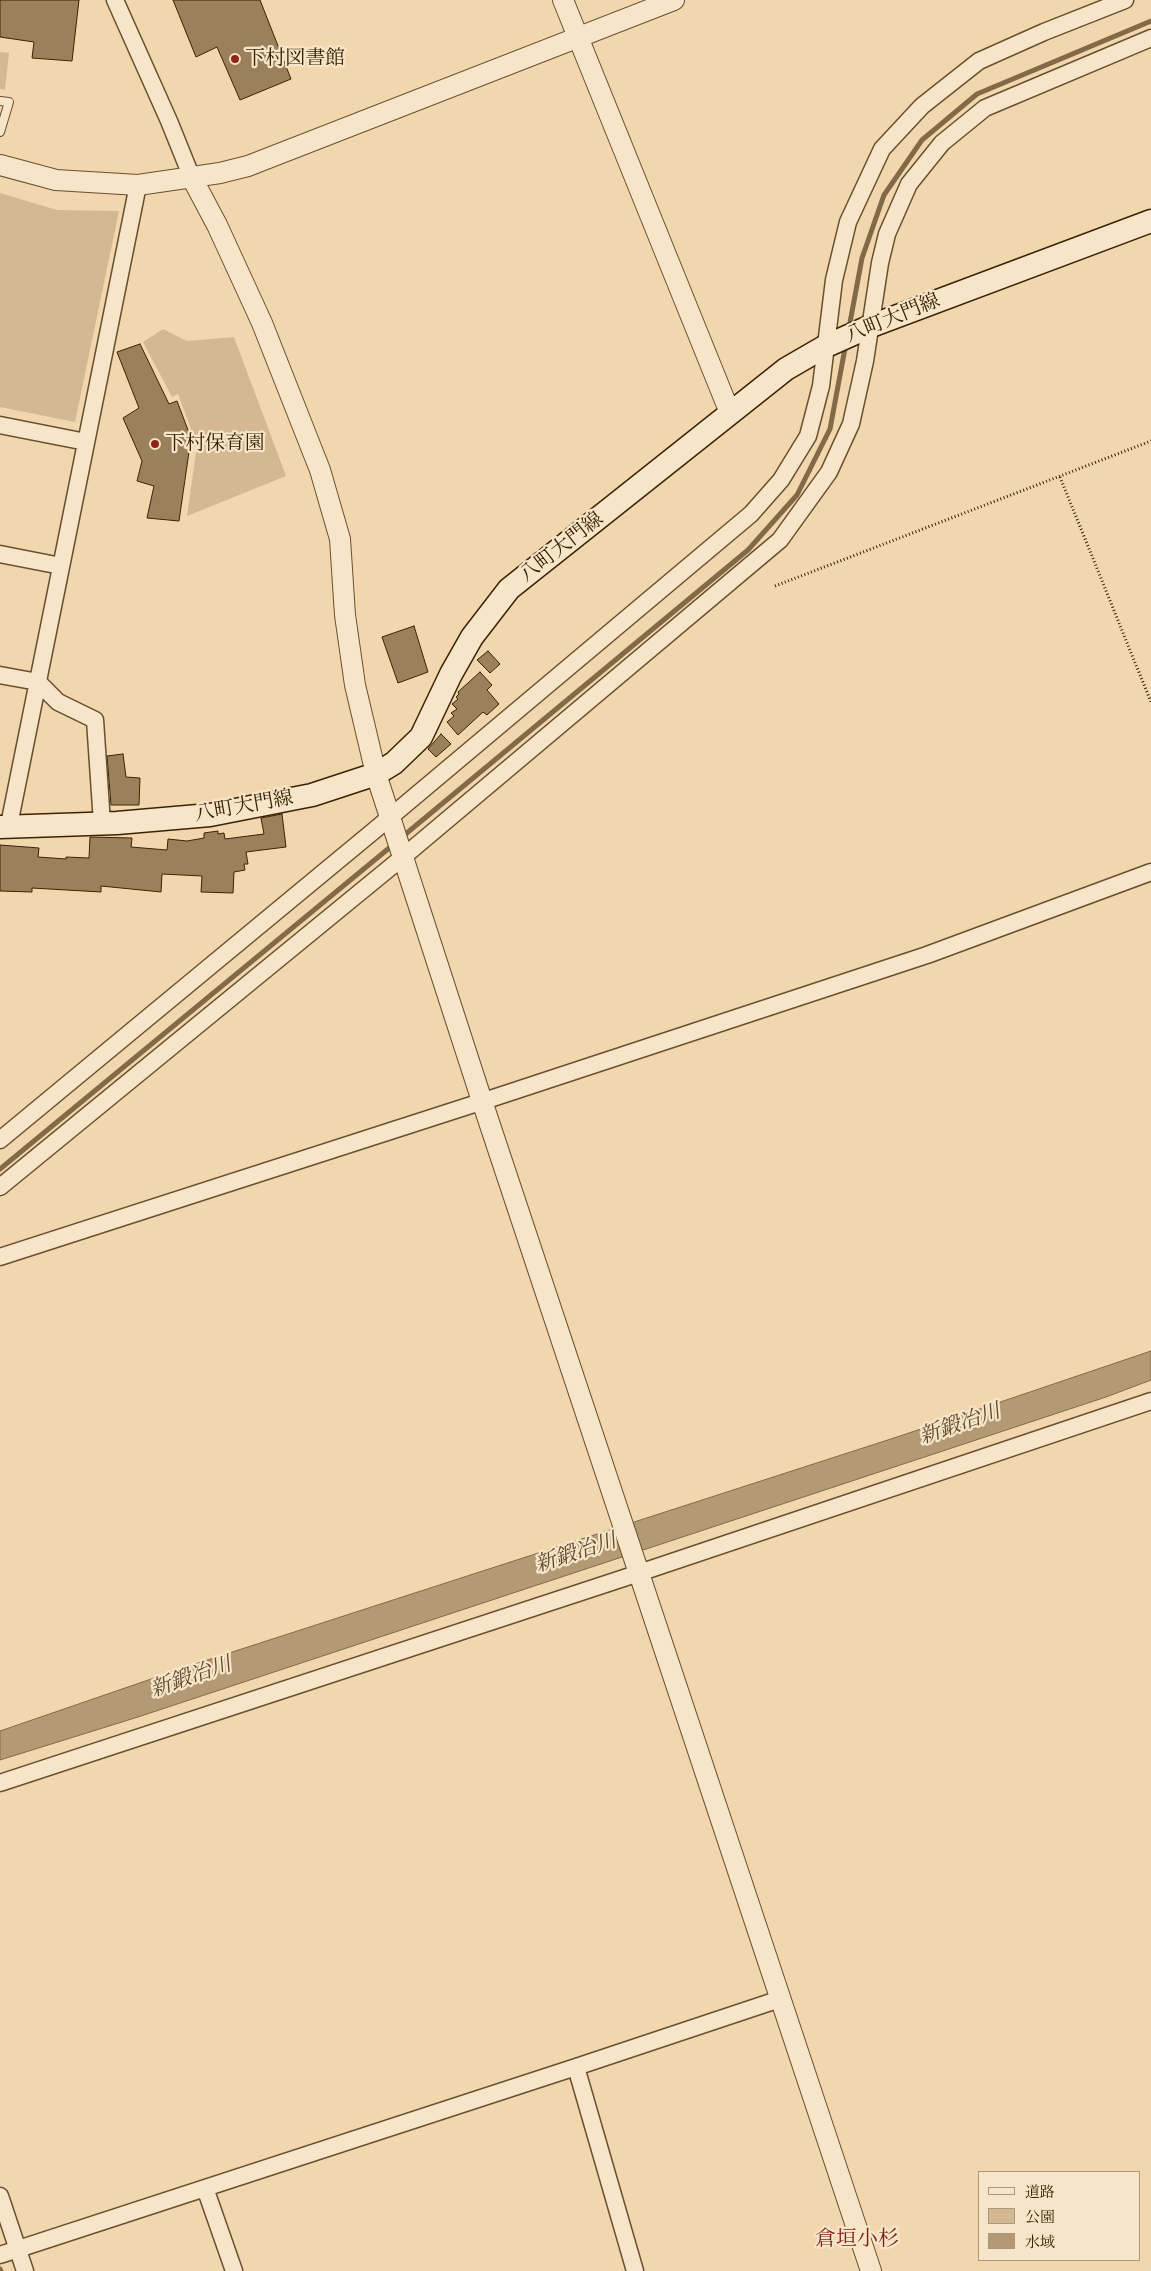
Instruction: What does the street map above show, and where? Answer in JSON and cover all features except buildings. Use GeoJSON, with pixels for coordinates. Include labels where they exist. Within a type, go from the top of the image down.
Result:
{"type":"FeatureCollection","features":[{"type":"Feature","properties":{"kind":"main road","name":"八町大門線"},"geometry":{"type":"LineString","coordinates":[[4,826],[102,823],[210,816],[312,795],[376,774],[394,763],[421,737],[451,674],[472,638],[509,590],[786,369],[824,348],[871,326],[1151,221]]}},
{"type":"Feature","properties":{"kind":"street"},"geometry":{"type":"LineString","coordinates":[[115,0],[169,121],[192,178],[217,225],[262,323],[320,470],[340,539],[345,615],[355,685],[376,774],[482,1101],[871,2271]]}},
{"type":"Feature","properties":{"kind":"street"},"geometry":{"type":"LineString","coordinates":[[563,0],[730,413]]}},
{"type":"Feature","properties":{"kind":"street"},"geometry":{"type":"LineString","coordinates":[[0,165],[56,180],[138,185],[192,178],[248,166],[674,0]]}},
{"type":"Feature","properties":{"kind":"street"},"geometry":{"type":"LineString","coordinates":[[0,1140],[391,817],[750,514],[781,480],[808,436],[821,386],[824,348],[834,280],[848,222],[882,149],[922,106],[979,61],[1044,32],[1125,0]]}},
{"type":"Feature","properties":{"kind":"street"},"geometry":{"type":"LineString","coordinates":[[0,1187],[403,857],[780,540],[829,472],[851,424],[887,234],[909,184],[942,143],[985,108],[1151,38]]}},
{"type":"Feature","properties":{"kind":"street"},"geometry":{"type":"LineString","coordinates":[[4,826],[38,682],[138,185]]}},
{"type":"Feature","properties":{"kind":"street"},"geometry":{"type":"LineString","coordinates":[[0,425],[86,442]]}},
{"type":"Feature","properties":{"kind":"street"},"geometry":{"type":"LineString","coordinates":[[0,554],[61,566]]}},
{"type":"Feature","properties":{"kind":"street"},"geometry":{"type":"LineString","coordinates":[[0,674],[38,682],[58,702],[95,720],[102,823]]}},
{"type":"Feature","properties":{"kind":"street"},"geometry":{"type":"LineString","coordinates":[[0,1256],[927,955],[1151,872]]}},
{"type":"Feature","properties":{"kind":"street"},"geometry":{"type":"LineString","coordinates":[[0,1782],[637,1566],[1151,1401]]}},
{"type":"Feature","properties":{"kind":"street"},"geometry":{"type":"LineString","coordinates":[[0,2255],[780,1999]]}},
{"type":"Feature","properties":{"kind":"street"},"geometry":{"type":"LineString","coordinates":[[576,2067],[635,2271]]}},
{"type":"Feature","properties":{"kind":"street"},"geometry":{"type":"LineString","coordinates":[[204,2188],[234,2271]]}},
{"type":"Feature","properties":{"kind":"street"},"geometry":{"type":"LineString","coordinates":[[0,2196],[25,2271]]}},
{"type":"Feature","properties":{"kind":"lane"},"geometry":{"type":"LineString","coordinates":[[0,101],[9,102],[0,132]]}},
{"type":"Feature","properties":{"kind":"path"},"geometry":{"type":"LineString","coordinates":[[775,586],[1151,441]]}},
{"type":"Feature","properties":{"kind":"path"},"geometry":{"type":"LineString","coordinates":[[1060,477],[1151,702]]}},
{"type":"Feature","properties":{"kind":"green space"},"geometry":{"type":"Polygon","coordinates":[[[0,52],[9,53],[5,90],[0,89],[0,52]]]}},
{"type":"Feature","properties":{"kind":"green space"},"geometry":{"type":"Polygon","coordinates":[[[0,193],[57,210],[119,211],[75,422],[0,407],[0,193]]]}},
{"type":"Feature","properties":{"kind":"green space"},"geometry":{"type":"Polygon","coordinates":[[[163,329],[187,341],[234,337],[286,476],[187,516],[197,445],[178,394],[172,397],[143,342],[163,329]]]}},
{"type":"Feature","properties":{"kind":"water","name":"新鍛冶川"},"geometry":{"type":"Polygon","coordinates":[[[1151,1351],[1151,1380],[1106,1397],[138,1717],[0,1760],[0,1731],[189,1666],[900,1436],[1151,1351]]]}},
{"type":"Feature","properties":{"kind":"waterway"},"geometry":{"type":"LineString","coordinates":[[849,328],[862,258],[884,195],[922,140],[977,94],[1151,21]]}},
{"type":"Feature","properties":{"kind":"waterway"},"geometry":{"type":"LineString","coordinates":[[402,837],[748,550],[797,495],[830,429],[846,343]]}},
{"type":"Feature","properties":{"kind":"waterway"},"geometry":{"type":"LineString","coordinates":[[0,1169],[394,844]]}},
{"type":"Feature","properties":{"kind":"place","name":"下村図書館"},"geometry":{"type":"Point","coordinates":[235,59]}},
{"type":"Feature","properties":{"kind":"place","name":"下村保育園"},"geometry":{"type":"Point","coordinates":[155,444]}},
{"type":"Feature","properties":{"kind":"district","name":"倉垣小杉"},"geometry":{"type":"Point","coordinates":[857,2240]}}]}
